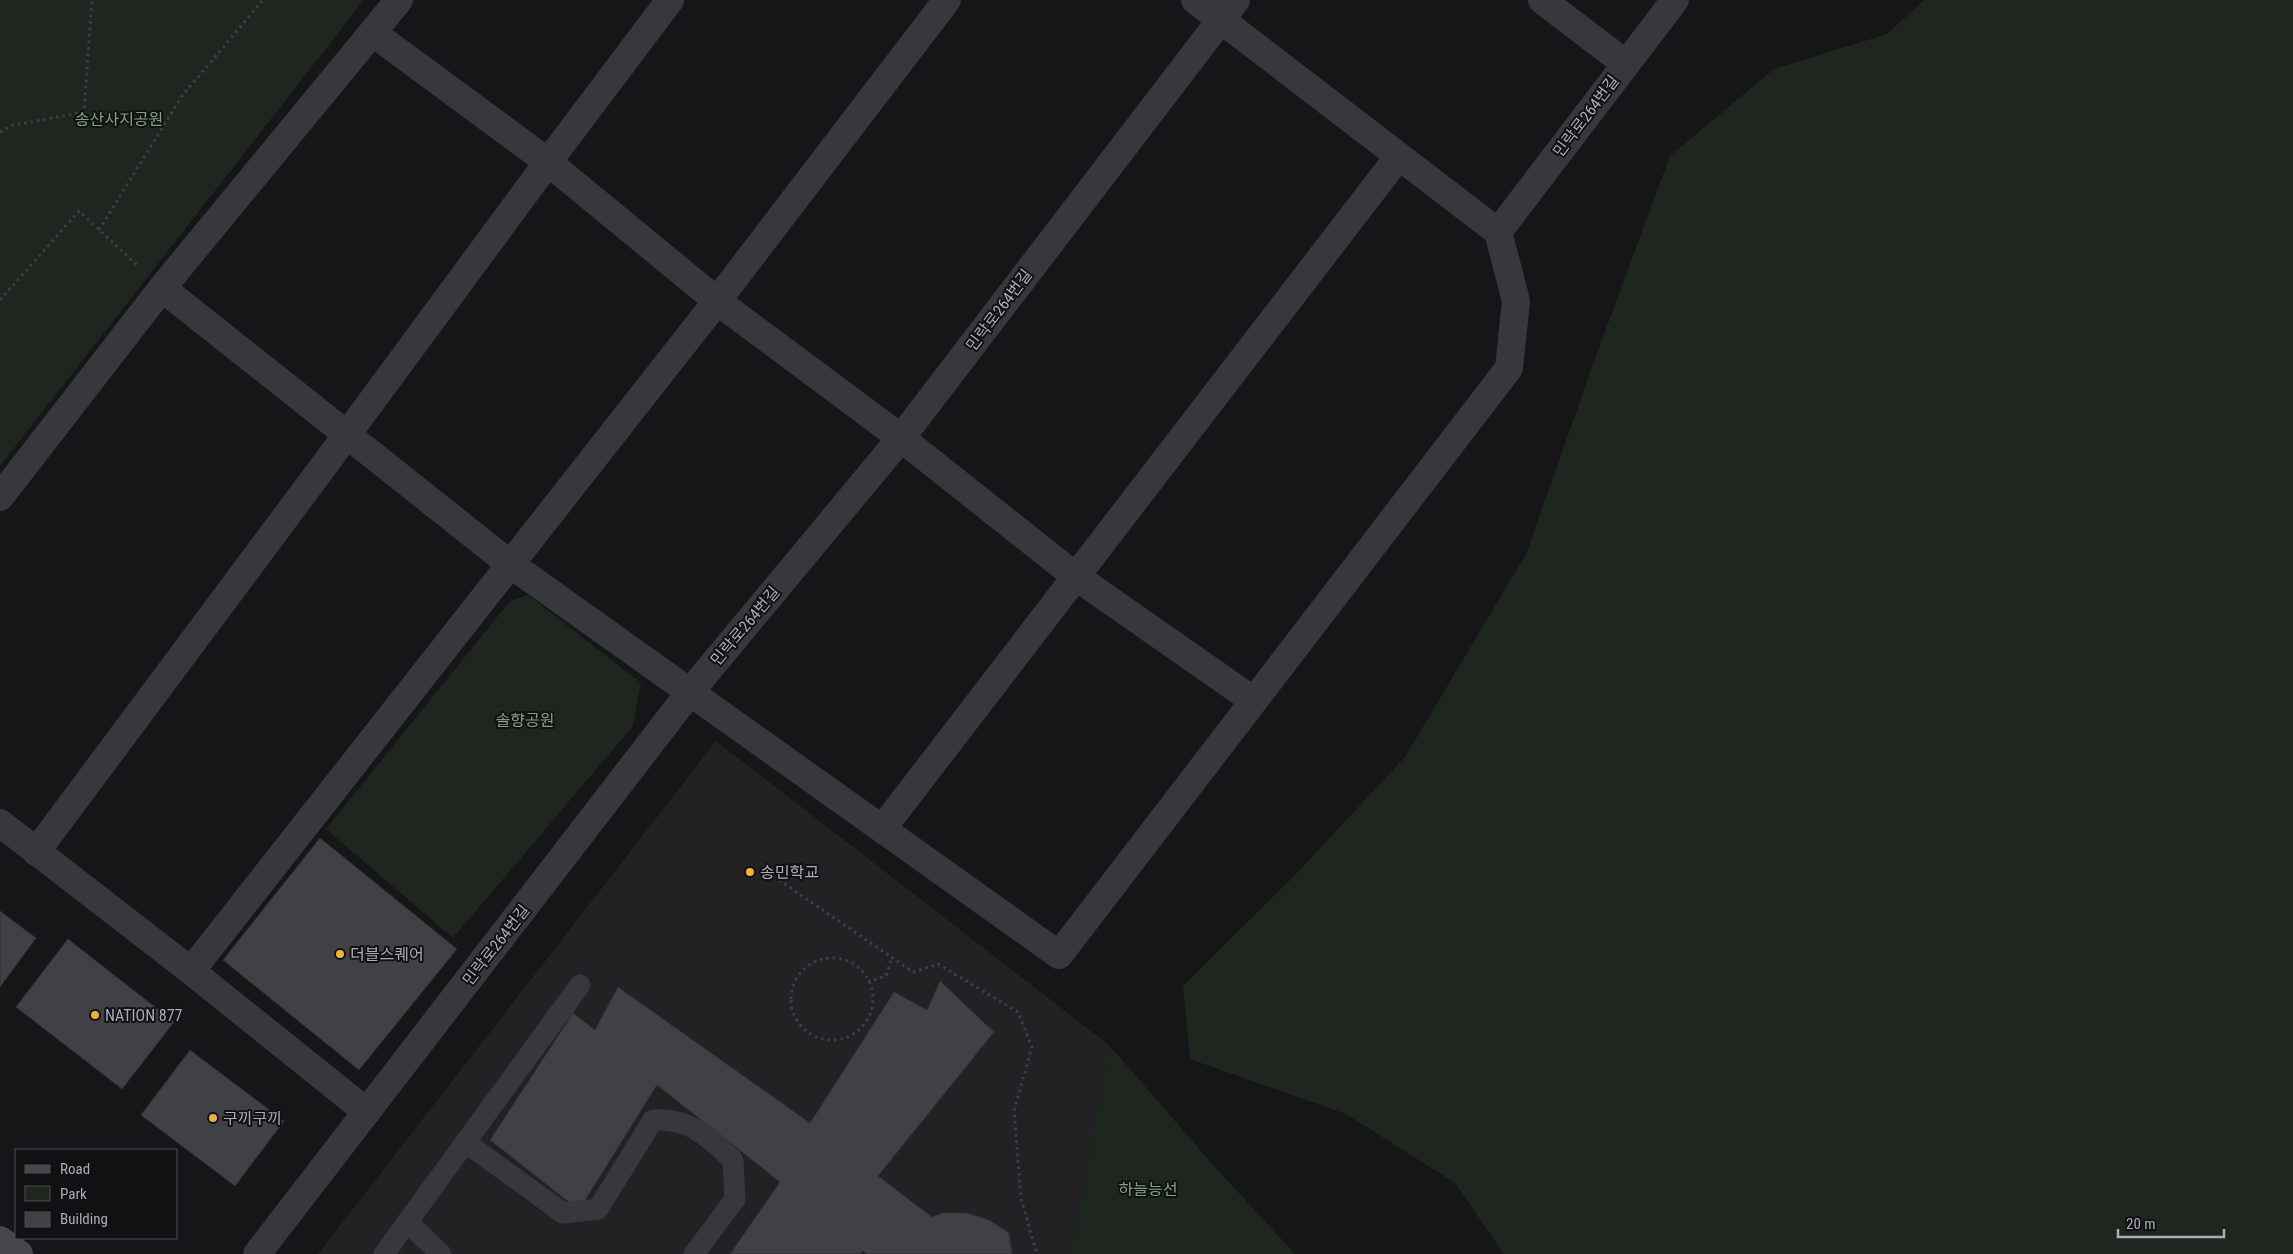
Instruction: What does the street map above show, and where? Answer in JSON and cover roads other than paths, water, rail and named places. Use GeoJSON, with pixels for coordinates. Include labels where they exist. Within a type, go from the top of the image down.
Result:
{"type":"FeatureCollection","features":[{"type":"Feature","properties":{"kind":"main road"},"geometry":{"type":"LineString","coordinates":[[0,1240],[19,1254]]}},
{"type":"Feature","properties":{"kind":"street"},"geometry":{"type":"LineString","coordinates":[[0,497],[162,288],[373,34],[399,0]]}},
{"type":"Feature","properties":{"kind":"street"},"geometry":{"type":"LineString","coordinates":[[36,852],[670,0]]}},
{"type":"Feature","properties":{"kind":"street"},"geometry":{"type":"LineString","coordinates":[[191,970],[717,301],[947,0]]}},
{"type":"Feature","properties":{"kind":"street"},"geometry":{"type":"LineString","coordinates":[[162,288],[346,436],[510,564],[1058,954],[1509,368],[1516,301],[1498,232],[1399,156],[1229,10],[1195,0]]}},
{"type":"Feature","properties":{"kind":"street"},"geometry":{"type":"LineString","coordinates":[[1542,0],[1626,64]]}},
{"type":"Feature","properties":{"kind":"street","name":"민락로264번길"},"geometry":{"type":"LineString","coordinates":[[1498,232],[1675,0]]}},
{"type":"Feature","properties":{"kind":"street","name":"민락로264번길"},"geometry":{"type":"LineString","coordinates":[[257,1254],[690,692],[901,438],[1229,10]]}},
{"type":"Feature","properties":{"kind":"street"},"geometry":{"type":"LineString","coordinates":[[373,34],[548,162],[717,301],[901,438],[1075,576],[1254,700]]}},
{"type":"Feature","properties":{"kind":"street"},"geometry":{"type":"LineString","coordinates":[[882,829],[1399,156]]}},
{"type":"Feature","properties":{"kind":"street"},"geometry":{"type":"LineString","coordinates":[[0,823],[191,970],[367,1112]]}},
{"type":"Feature","properties":{"kind":"lane"},"geometry":{"type":"LineString","coordinates":[[384,1254],[580,985]]}},
{"type":"Feature","properties":{"kind":"lane"},"geometry":{"type":"LineString","coordinates":[[465,1142],[563,1213],[598,1209],[653,1120],[670,1119],[703,1132],[732,1160],[735,1200],[694,1254]]}},
{"type":"Feature","properties":{"kind":"lane"},"geometry":{"type":"LineString","coordinates":[[407,1222],[441,1254]]}},
{"type":"Feature","properties":{"kind":"place","name":"송민학교"},"geometry":{"type":"Point","coordinates":[750,872]}},
{"type":"Feature","properties":{"kind":"place","name":"더블스퀘어"},"geometry":{"type":"Point","coordinates":[340,954]}},
{"type":"Feature","properties":{"kind":"place","name":"NATION 877"},"geometry":{"type":"Point","coordinates":[95,1015]}},
{"type":"Feature","properties":{"kind":"place","name":"구끼구끼"},"geometry":{"type":"Point","coordinates":[213,1118]}},
{"type":"Feature","properties":{"kind":"park label","name":"송산사지공원"},"geometry":{"type":"Point","coordinates":[119,119]}},
{"type":"Feature","properties":{"kind":"park label","name":"솔향공원"},"geometry":{"type":"Point","coordinates":[525,720]}},
{"type":"Feature","properties":{"kind":"park label","name":"하늘능선"},"geometry":{"type":"Point","coordinates":[1148,1189]}}]}
